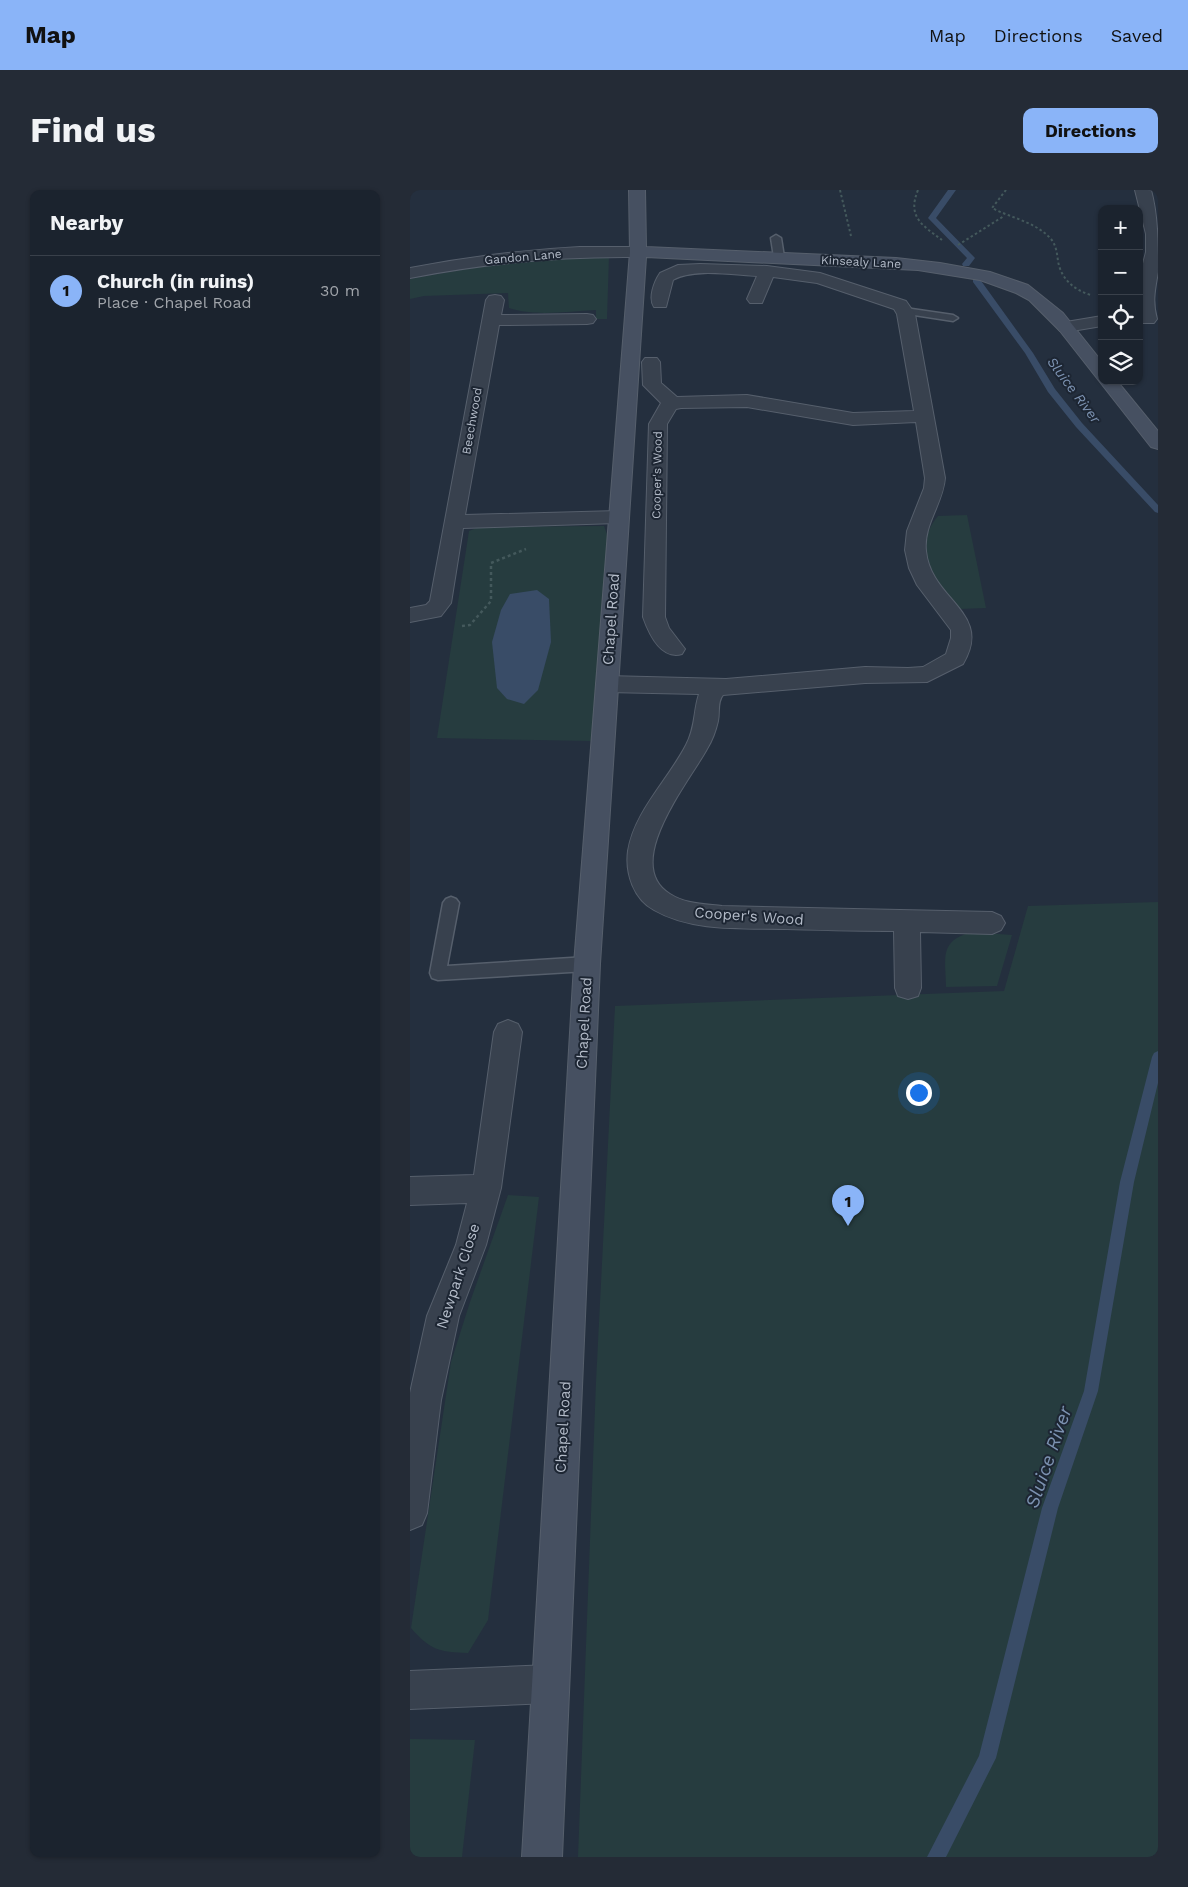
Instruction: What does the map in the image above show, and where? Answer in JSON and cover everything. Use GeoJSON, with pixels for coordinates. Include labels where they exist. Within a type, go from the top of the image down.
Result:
{"type":"FeatureCollection","features":[{"type":"Feature","properties":{"kind":"street","name":"Chapel Road"},"geometry":{"type":"LineString","coordinates":[[542,1857],[587,964],[638,252],[637,190]]}},
{"type":"Feature","properties":{"kind":"street"},"geometry":{"type":"LineString","coordinates":[[1143,190],[1153,217],[1155,240],[1155,263],[1143,298],[1149,319]]}},
{"type":"Feature","properties":{"kind":"street","name":"Gandon Lane"},"geometry":{"type":"LineString","coordinates":[[410,273],[480,260],[570,252],[638,252]]}},
{"type":"Feature","properties":{"kind":"street","name":"Kinsealy Lane"},"geometry":{"type":"LineString","coordinates":[[638,252],[773,264],[924,265],[958,271],[1022,289],[1044,304],[1066,327],[1098,370]]}},
{"type":"Feature","properties":{"kind":"street"},"geometry":{"type":"LineString","coordinates":[[756,299],[773,264]]}},
{"type":"Feature","properties":{"kind":"street"},"geometry":{"type":"LineString","coordinates":[[607,684],[717,687],[865,675],[908,676],[927,674],[955,659],[963,638],[961,625],[955,615],[935,596],[922,575],[915,550],[918,524],[936,489],[933,462],[905,311],[895,302],[773,264],[678,270],[666,277],[661,290],[660,302]]}},
{"type":"Feature","properties":{"kind":"street","name":"Beechwood"},"geometry":{"type":"LineString","coordinates":[[433,611],[440,603],[495,300]]}},
{"type":"Feature","properties":{"kind":"street"},"geometry":{"type":"LineString","coordinates":[[491,320],[586,320]]}},
{"type":"Feature","properties":{"kind":"street"},"geometry":{"type":"LineString","coordinates":[[1066,327],[1098,323]]}},
{"type":"Feature","properties":{"kind":"street"},"geometry":{"type":"LineString","coordinates":[[651,362],[652,385],[674,404],[747,401],[834,417],[867,419],[924,416]]}},
{"type":"Feature","properties":{"kind":"street"},"geometry":{"type":"LineString","coordinates":[[1109,385],[1158,444]]}},
{"type":"Feature","properties":{"kind":"street","name":"Cooper's Wood"},"geometry":{"type":"LineString","coordinates":[[674,404],[669,405],[658,424],[654,617],[658,631],[674,649]]}},
{"type":"Feature","properties":{"kind":"street"},"geometry":{"type":"LineString","coordinates":[[454,522],[618,517]]}},
{"type":"Feature","properties":{"kind":"street"},"geometry":{"type":"LineString","coordinates":[[410,615],[433,611]]}},
{"type":"Feature","properties":{"kind":"street","name":"Cooper's Wood"},"geometry":{"type":"LineString","coordinates":[[717,687],[709,696],[710,708],[704,733],[652,821],[641,845],[639,863],[643,883],[652,897],[669,906],[691,913],[722,917],[992,923]]}},
{"type":"Feature","properties":{"kind":"street"},"geometry":{"type":"LineString","coordinates":[[908,922],[908,988]]}},
{"type":"Feature","properties":{"kind":"street","name":"Newpark Close"},"geometry":{"type":"LineString","coordinates":[[410,1512],[425,1400],[443,1316],[471,1246],[486,1188],[508,1032]]}},
{"type":"Feature","properties":{"kind":"street"},"geometry":{"type":"LineString","coordinates":[[410,1191],[486,1188]]}},
{"type":"Feature","properties":{"kind":"street"},"geometry":{"type":"LineString","coordinates":[[410,1690],[550,1684]]}},
{"type":"Feature","properties":{"kind":"lane"},"geometry":{"type":"LineString","coordinates":[[773,264],[776,238]]}},
{"type":"Feature","properties":{"kind":"lane"},"geometry":{"type":"LineString","coordinates":[[905,311],[953,318]]}},
{"type":"Feature","properties":{"kind":"lane"},"geometry":{"type":"LineString","coordinates":[[450,903],[438,973],[587,964]]}},
{"type":"Feature","properties":{"kind":"path"},"geometry":{"type":"LineString","coordinates":[[840,190],[851,237],[846,237]]}},
{"type":"Feature","properties":{"kind":"path"},"geometry":{"type":"LineString","coordinates":[[918,190],[912,210],[915,219],[947,244]]}},
{"type":"Feature","properties":{"kind":"path"},"geometry":{"type":"LineString","coordinates":[[1006,190],[992,208],[1004,216],[1020,219],[1043,233],[1055,244],[1062,273],[1068,283],[1077,291],[1096,294]]}},
{"type":"Feature","properties":{"kind":"path"},"geometry":{"type":"LineString","coordinates":[[964,240],[1004,216]]}},
{"type":"Feature","properties":{"kind":"path"},"geometry":{"type":"LineString","coordinates":[[954,247],[958,250],[962,260],[958,271]]}},
{"type":"Feature","properties":{"kind":"path"},"geometry":{"type":"LineString","coordinates":[[433,611],[443,626],[470,625],[491,601],[491,562],[532,547]]}},
{"type":"Feature","properties":{"kind":"green space"},"geometry":{"type":"Polygon","coordinates":[[[609,256],[607,319],[596,319],[596,310],[541,313],[519,311],[509,308],[508,293],[424,296],[410,299],[410,279],[517,260],[609,256]]]}},
{"type":"Feature","properties":{"kind":"green space"},"geometry":{"type":"Polygon","coordinates":[[[967,515],[986,608],[959,609],[934,577],[928,566],[925,554],[930,529],[938,516],[967,515]]]}},
{"type":"Feature","properties":{"kind":"green space"},"geometry":{"type":"Polygon","coordinates":[[[604,526],[609,540],[591,741],[437,738],[469,531],[479,527],[604,526]]]}},
{"type":"Feature","properties":{"kind":"green space"},"geometry":{"type":"Polygon","coordinates":[[[1158,902],[1158,1857],[578,1857],[596,1382],[615,1006],[1004,991],[1028,906],[1158,902]]]}},
{"type":"Feature","properties":{"kind":"green space"},"geometry":{"type":"Polygon","coordinates":[[[972,932],[1012,935],[997,986],[946,987],[946,952],[954,940],[972,932]]]}},
{"type":"Feature","properties":{"kind":"green space"},"geometry":{"type":"Polygon","coordinates":[[[508,1195],[539,1197],[488,1620],[468,1653],[450,1652],[430,1645],[411,1628],[451,1362],[508,1195]]]}},
{"type":"Feature","properties":{"kind":"green space"},"geometry":{"type":"Polygon","coordinates":[[[410,1739],[475,1740],[462,1857],[410,1857],[410,1739]]]}},
{"type":"Feature","properties":{"kind":"water"},"geometry":{"type":"Polygon","coordinates":[[[537,590],[549,599],[551,642],[538,690],[524,704],[507,699],[497,688],[492,642],[501,610],[510,594],[537,590]]]}},
{"type":"Feature","properties":{"kind":"waterway","name":"Sluice River"},"geometry":{"type":"LineString","coordinates":[[952,190],[932,218],[971,258],[966,264]]}},
{"type":"Feature","properties":{"kind":"waterway","name":"Sluice River"},"geometry":{"type":"LineString","coordinates":[[976,280],[1029,353],[1051,390],[1079,425],[1158,510]]}},
{"type":"Feature","properties":{"kind":"waterway","name":"Sluice River"},"geometry":{"type":"LineString","coordinates":[[936,1857],[987,1758],[1050,1508],[1091,1391],[1127,1182],[1158,1057]]}},
{"type":"Feature","properties":{"kind":"place","name":"Church (in ruins)"},"geometry":{"type":"Point","coordinates":[848,1226]}}]}
